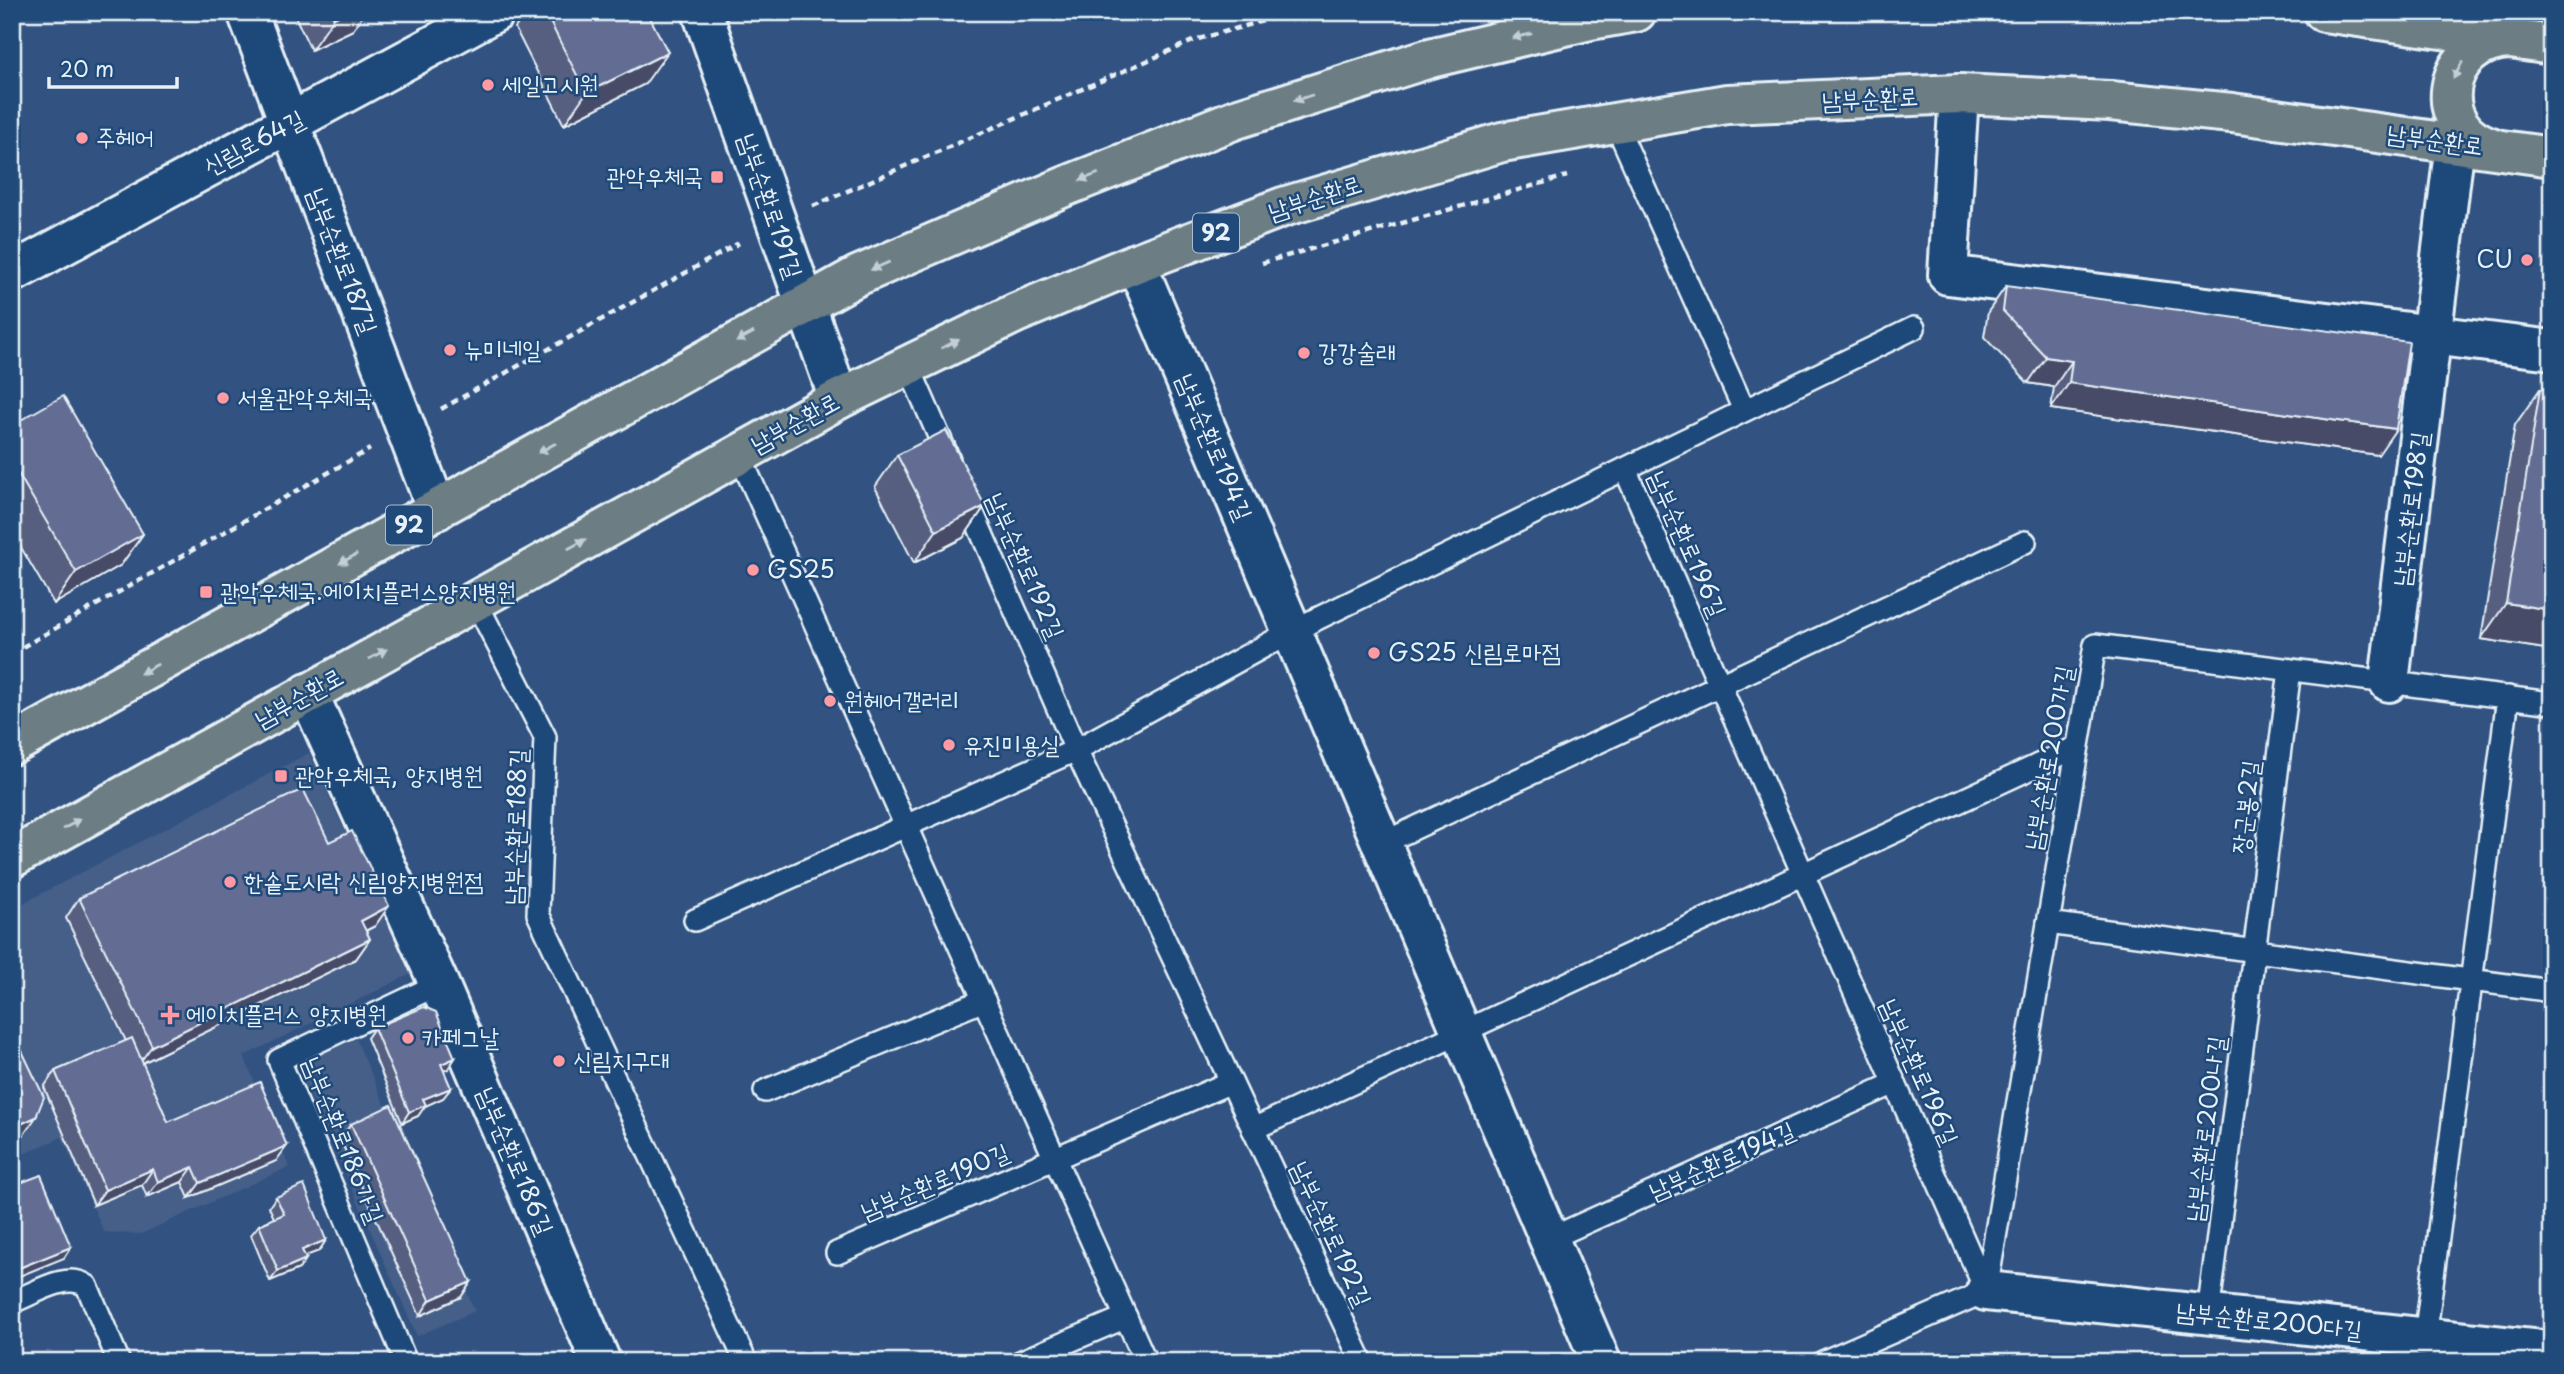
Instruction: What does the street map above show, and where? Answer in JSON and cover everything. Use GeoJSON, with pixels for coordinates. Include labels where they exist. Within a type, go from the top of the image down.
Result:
{"type":"FeatureCollection","features":[{"type":"Feature","properties":{"kind":"main road","name":"92"},"geometry":{"type":"LineString","coordinates":[[12,745],[858,276],[1054,191],[1236,119],[1430,58],[1589,16],[1636,12]]}},
{"type":"Feature","properties":{"kind":"main road"},"geometry":{"type":"LineString","coordinates":[[2324,12],[2427,19],[2552,45]]}},
{"type":"Feature","properties":{"kind":"main road"},"geometry":{"type":"LineString","coordinates":[[2501,149],[2483,144],[2467,134],[2456,119],[2450,100],[2452,81],[2458,66],[2468,54],[2481,45],[2496,39],[2513,39]]}},
{"type":"Feature","properties":{"kind":"main road","name":"남부순환로"},"geometry":{"type":"LineString","coordinates":[[12,858],[839,399],[1016,313],[1136,263],[1283,207],[1502,142],[1727,104],[1959,94],[2109,101],[2232,113],[2552,158]]}},
{"type":"Feature","properties":{"kind":"street","name":"남부순환로187길"},"geometry":{"type":"LineString","coordinates":[[247,12],[437,510]]}},
{"type":"Feature","properties":{"kind":"street","name":"신림로64길"},"geometry":{"type":"LineString","coordinates":[[12,273],[495,12]]}},
{"type":"Feature","properties":{"kind":"street","name":"남부순환로191길"},"geometry":{"type":"LineString","coordinates":[[702,12],[839,399]]}},
{"type":"Feature","properties":{"kind":"street"},"geometry":{"type":"LineString","coordinates":[[1959,94],[1948,275],[2552,350]]}},
{"type":"Feature","properties":{"kind":"street","name":"남부순환로198길"},"geometry":{"type":"LineString","coordinates":[[2389,682],[2455,143]]}},
{"type":"Feature","properties":{"kind":"street","name":"남부순환로194길"},"geometry":{"type":"LineString","coordinates":[[1136,263],[1601,1362]]}},
{"type":"Feature","properties":{"kind":"street","name":"남부순환로186길"},"geometry":{"type":"LineString","coordinates":[[308,693],[439,984],[601,1362]]}},
{"type":"Feature","properties":{"kind":"street","name":"남부순환로200다길"},"geometry":{"type":"LineString","coordinates":[[1986,1291],[2552,1351]]}},
{"type":"Feature","properties":{"kind":"lane"},"geometry":{"type":"LineString","coordinates":[[1615,122],[1744,410]]}},
{"type":"Feature","properties":{"kind":"lane","name":"남부순환로196길"},"geometry":{"type":"LineString","coordinates":[[1914,328],[1625,469],[1986,1291]]}},
{"type":"Feature","properties":{"kind":"lane","name":"남부순환로192길"},"geometry":{"type":"LineString","coordinates":[[908,365],[1076,750],[1362,1362]]}},
{"type":"Feature","properties":{"kind":"lane"},"geometry":{"type":"LineString","coordinates":[[738,454],[1146,1362]]}},
{"type":"Feature","properties":{"kind":"lane"},"geometry":{"type":"LineString","coordinates":[[695,920],[1076,750],[1293,631],[1625,469]]}},
{"type":"Feature","properties":{"kind":"lane"},"geometry":{"type":"LineString","coordinates":[[1383,843],[2025,542]]}},
{"type":"Feature","properties":{"kind":"lane","name":"남부순환로188길"},"geometry":{"type":"LineString","coordinates":[[475,600],[545,737],[538,914],[746,1362]]}},
{"type":"Feature","properties":{"kind":"lane","name":"남부순환로200가길"},"geometry":{"type":"LineString","coordinates":[[1986,1291],[2095,645],[2552,703]]}},
{"type":"Feature","properties":{"kind":"lane","name":"장군봉2길"},"geometry":{"type":"LineString","coordinates":[[2255,950],[2290,670]]}},
{"type":"Feature","properties":{"kind":"lane"},"geometry":{"type":"LineString","coordinates":[[2425,1338],[2508,697]]}},
{"type":"Feature","properties":{"kind":"lane"},"geometry":{"type":"LineString","coordinates":[[1253,1129],[2077,747]]}},
{"type":"Feature","properties":{"kind":"lane"},"geometry":{"type":"LineString","coordinates":[[2048,923],[2552,991]]}},
{"type":"Feature","properties":{"kind":"lane","name":"남부순환로200나길"},"geometry":{"type":"LineString","coordinates":[[2208,1315],[2255,950]]}},
{"type":"Feature","properties":{"kind":"lane","name":"남부순환로186가길"},"geometry":{"type":"LineString","coordinates":[[406,1362],[279,1060],[439,984]]}},
{"type":"Feature","properties":{"kind":"lane"},"geometry":{"type":"LineString","coordinates":[[765,1091],[984,1000]]}},
{"type":"Feature","properties":{"kind":"lane","name":"남부순환로190길"},"geometry":{"type":"LineString","coordinates":[[837,1253],[1231,1082]]}},
{"type":"Feature","properties":{"kind":"lane","name":"남부순환로194길"},"geometry":{"type":"LineString","coordinates":[[1549,1238],[1895,1083]]}},
{"type":"Feature","properties":{"kind":"lane"},"geometry":{"type":"LineString","coordinates":[[12,1302],[66,1281],[79,1280],[87,1286],[119,1362]]}},
{"type":"Feature","properties":{"kind":"lane"},"geometry":{"type":"LineString","coordinates":[[1823,1362],[1986,1291]]}},
{"type":"Feature","properties":{"kind":"lane"},"geometry":{"type":"LineString","coordinates":[[1020,1362],[1126,1317]]}},
{"type":"Feature","properties":{"kind":"path"},"geometry":{"type":"LineString","coordinates":[[12,653],[406,428],[776,222],[1195,40],[1295,12]]}},
{"type":"Feature","properties":{"kind":"path"},"geometry":{"type":"LineString","coordinates":[[1258,264],[1631,158]]}},
{"type":"Feature","properties":{"kind":"shaded area","name":"에이치플러스 양지병원"},"geometry":{"type":"Polygon","coordinates":[[[309,753],[411,974],[244,1056],[289,1167],[141,1234],[104,1232],[62,1137],[12,1159],[12,909],[309,753]]]}},
{"type":"Feature","properties":{"kind":"shaded area","name":"에이치플러스 양지병원"},"geometry":{"type":"Polygon","coordinates":[[[356,1039],[475,1311],[417,1336],[297,1064],[356,1039]]]}},
{"type":"Feature","properties":{"kind":"building"},"geometry":{"type":"Polygon","coordinates":[[[331,12],[346,12],[334,18],[331,12]]]}},
{"type":"Feature","properties":{"kind":"building"},"geometry":{"type":"Polygon","coordinates":[[[545,12],[647,12],[668,52],[586,93],[545,12]]]}},
{"type":"Feature","properties":{"kind":"building"},"geometry":{"type":"Polygon","coordinates":[[[2006,286],[2409,342],[2396,429],[2069,383],[2072,361],[2046,357],[2003,311],[2006,286]]]}},
{"type":"Feature","properties":{"kind":"building"},"geometry":{"type":"Polygon","coordinates":[[[2540,389],[2552,390],[2552,610],[2506,603],[2540,389]]]}},
{"type":"Feature","properties":{"kind":"building"},"geometry":{"type":"Polygon","coordinates":[[[63,396],[143,534],[76,572],[12,463],[12,425],[63,396]]]}},
{"type":"Feature","properties":{"kind":"building"},"geometry":{"type":"Polygon","coordinates":[[[946,430],[985,506],[936,531],[897,455],[946,430]]]}},
{"type":"Feature","properties":{"kind":"building"},"geometry":{"type":"Polygon","coordinates":[[[303,789],[329,842],[352,831],[389,906],[361,921],[370,939],[152,1046],[79,898],[303,789]]]}},
{"type":"Feature","properties":{"kind":"building"},"geometry":{"type":"Polygon","coordinates":[[[424,1007],[436,1012],[455,1058],[441,1064],[451,1088],[423,1099],[426,1105],[409,1112],[374,1028],[424,1007]]]}},
{"type":"Feature","properties":{"kind":"building"},"geometry":{"type":"Polygon","coordinates":[[[12,1030],[44,1097],[36,1117],[12,1128],[12,1030]]]}},
{"type":"Feature","properties":{"kind":"building"},"geometry":{"type":"Polygon","coordinates":[[[132,1038],[168,1122],[260,1082],[287,1146],[200,1183],[193,1167],[158,1182],[153,1169],[105,1190],[55,1071],[132,1038]]]}},
{"type":"Feature","properties":{"kind":"building"},"geometry":{"type":"Polygon","coordinates":[[[391,1105],[471,1282],[430,1300],[351,1124],[391,1105]]]}},
{"type":"Feature","properties":{"kind":"building"},"geometry":{"type":"Polygon","coordinates":[[[41,1175],[71,1247],[14,1270],[12,1186],[41,1175]]]}},
{"type":"Feature","properties":{"kind":"building"},"geometry":{"type":"Polygon","coordinates":[[[304,1185],[326,1240],[302,1250],[306,1259],[278,1271],[259,1225],[284,1214],[276,1197],[304,1185]]]}},
{"type":"Feature","properties":{"kind":"place","name":"세일고시원"},"geometry":{"type":"Point","coordinates":[488,85]}},
{"type":"Feature","properties":{"kind":"place","name":"주헤어"},"geometry":{"type":"Point","coordinates":[82,138]}},
{"type":"Feature","properties":{"kind":"place","name":"관악우체국"},"geometry":{"type":"Point","coordinates":[717,177]}},
{"type":"Feature","properties":{"kind":"place","name":"CU"},"geometry":{"type":"Point","coordinates":[2527,260]}},
{"type":"Feature","properties":{"kind":"place","name":"뉴미네일"},"geometry":{"type":"Point","coordinates":[450,350]}},
{"type":"Feature","properties":{"kind":"place","name":"강강술래"},"geometry":{"type":"Point","coordinates":[1304,353]}},
{"type":"Feature","properties":{"kind":"place","name":"서울관악우체국"},"geometry":{"type":"Point","coordinates":[223,398]}},
{"type":"Feature","properties":{"kind":"place","name":"GS25"},"geometry":{"type":"Point","coordinates":[753,570]}},
{"type":"Feature","properties":{"kind":"place","name":"관악우체국.에이치플러스양지병원"},"geometry":{"type":"Point","coordinates":[206,592]}},
{"type":"Feature","properties":{"kind":"place","name":"GS25 신림로마점"},"geometry":{"type":"Point","coordinates":[1374,653]}},
{"type":"Feature","properties":{"kind":"place","name":"원헤어갤러리"},"geometry":{"type":"Point","coordinates":[830,701]}},
{"type":"Feature","properties":{"kind":"place","name":"유진미용실"},"geometry":{"type":"Point","coordinates":[949,745]}},
{"type":"Feature","properties":{"kind":"place","name":"관악우체국, 양지병원"},"geometry":{"type":"Point","coordinates":[281,776]}},
{"type":"Feature","properties":{"kind":"place","name":"한솥도시락 신림양지병원점"},"geometry":{"type":"Point","coordinates":[230,882]}},
{"type":"Feature","properties":{"kind":"place","name":"에이치플러스 양지병원"},"geometry":{"type":"Point","coordinates":[170,1015]}},
{"type":"Feature","properties":{"kind":"place","name":"카페그날"},"geometry":{"type":"Point","coordinates":[408,1038]}},
{"type":"Feature","properties":{"kind":"place","name":"신림지구대"},"geometry":{"type":"Point","coordinates":[559,1061]}}]}
